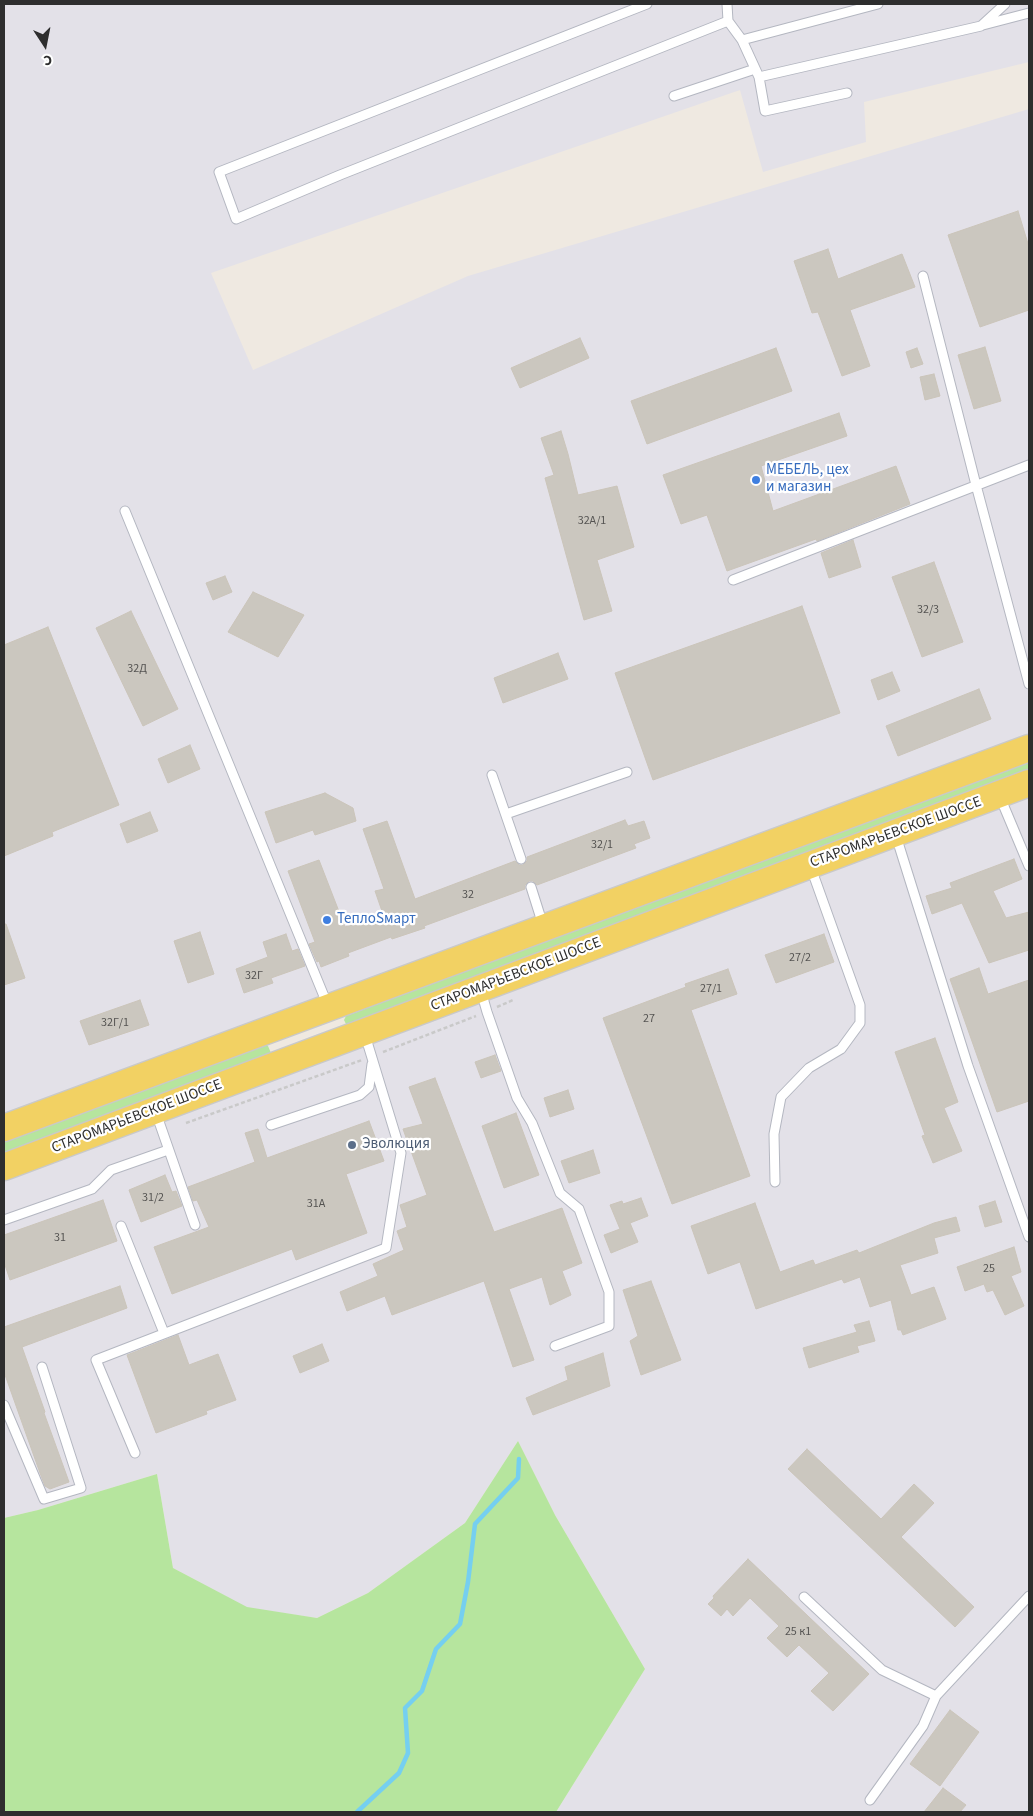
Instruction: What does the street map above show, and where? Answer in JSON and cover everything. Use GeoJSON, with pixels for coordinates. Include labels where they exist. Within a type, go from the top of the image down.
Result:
{"type":"FeatureCollection","features":[{"type":"Feature","properties":{"kind":"main road"},"geometry":{"type":"LineString","coordinates":[[4,1128],[1029,748]]}},
{"type":"Feature","properties":{"kind":"main road","name":"СТАРОМАРЬЕВСКОЕ ШОССЕ"},"geometry":{"type":"LineString","coordinates":[[4,1168],[158,1121],[315,1050],[368,1044],[481,989],[1029,783]]}},
{"type":"Feature","properties":{"kind":"main road"},"geometry":{"type":"LineString","coordinates":[[302,1019],[315,1050]]}},
{"type":"Feature","properties":{"kind":"lane"},"geometry":{"type":"LineString","coordinates":[[646,4],[219,172],[236,218],[340,174],[728,21]]}},
{"type":"Feature","properties":{"kind":"lane"},"geometry":{"type":"LineString","coordinates":[[727,4],[728,21],[742,40],[757,73],[765,111],[847,93]]}},
{"type":"Feature","properties":{"kind":"lane"},"geometry":{"type":"LineString","coordinates":[[742,40],[878,4]]}},
{"type":"Feature","properties":{"kind":"lane"},"geometry":{"type":"LineString","coordinates":[[981,26],[1005,4]]}},
{"type":"Feature","properties":{"kind":"lane"},"geometry":{"type":"LineString","coordinates":[[674,96],[757,73],[981,26],[1029,13]]}},
{"type":"Feature","properties":{"kind":"lane"},"geometry":{"type":"LineString","coordinates":[[923,276],[976,486],[1029,684]]}},
{"type":"Feature","properties":{"kind":"lane"},"geometry":{"type":"LineString","coordinates":[[733,580],[1029,465]]}},
{"type":"Feature","properties":{"kind":"lane"},"geometry":{"type":"LineString","coordinates":[[125,511],[329,1008]]}},
{"type":"Feature","properties":{"kind":"lane"},"geometry":{"type":"LineString","coordinates":[[506,814],[627,772]]}},
{"type":"Feature","properties":{"kind":"lane"},"geometry":{"type":"LineString","coordinates":[[492,775],[521,859]]}},
{"type":"Feature","properties":{"kind":"lane"},"geometry":{"type":"LineString","coordinates":[[999,794],[1029,866]]}},
{"type":"Feature","properties":{"kind":"lane"},"geometry":{"type":"LineString","coordinates":[[895,833],[968,1066],[1029,1237]]}},
{"type":"Feature","properties":{"kind":"lane"},"geometry":{"type":"LineString","coordinates":[[1020,843],[1029,839]]}},
{"type":"Feature","properties":{"kind":"lane"},"geometry":{"type":"LineString","coordinates":[[775,1182],[774,1134],[781,1097],[809,1068],[841,1049],[860,1023],[860,1005],[810,865]]}},
{"type":"Feature","properties":{"kind":"lane"},"geometry":{"type":"LineString","coordinates":[[531,887],[544,927]]}},
{"type":"Feature","properties":{"kind":"lane"},"geometry":{"type":"LineString","coordinates":[[481,989],[487,1012],[517,1098],[532,1122],[560,1193],[578,1209],[609,1292],[609,1326],[555,1346]]}},
{"type":"Feature","properties":{"kind":"lane"},"geometry":{"type":"LineString","coordinates":[[271,1125],[360,1095],[369,1087],[372,1077],[368,1044]]}},
{"type":"Feature","properties":{"kind":"lane"},"geometry":{"type":"LineString","coordinates":[[136,1453],[96,1360],[386,1248],[401,1154],[368,1044]]}},
{"type":"Feature","properties":{"kind":"lane"},"geometry":{"type":"LineString","coordinates":[[158,1121],[195,1225]]}},
{"type":"Feature","properties":{"kind":"lane"},"geometry":{"type":"LineString","coordinates":[[4,1220],[92,1189],[110,1170],[168,1150]]}},
{"type":"Feature","properties":{"kind":"lane"},"geometry":{"type":"LineString","coordinates":[[122,1226],[164,1333]]}},
{"type":"Feature","properties":{"kind":"lane"},"geometry":{"type":"LineString","coordinates":[[4,1405],[44,1499],[81,1488],[42,1367]]}},
{"type":"Feature","properties":{"kind":"lane"},"geometry":{"type":"LineString","coordinates":[[870,1800],[922,1726],[936,1696],[1029,1596]]}},
{"type":"Feature","properties":{"kind":"lane"},"geometry":{"type":"LineString","coordinates":[[804,1597],[882,1670],[936,1696]]}},
{"type":"Feature","properties":{"kind":"path"},"geometry":{"type":"LineString","coordinates":[[158,1121],[368,1044]]}},
{"type":"Feature","properties":{"kind":"shaded area"},"geometry":{"type":"Polygon","coordinates":[[[4,4],[1029,4],[1029,62],[864,102],[866,142],[763,172],[740,90],[211,273],[253,370],[468,276],[1029,109],[1029,736],[4,1117],[4,4]]]}},
{"type":"Feature","properties":{"kind":"shaded area"},"geometry":{"type":"Polygon","coordinates":[[[1029,790],[1029,1812],[556,1812],[645,1669],[555,1515],[518,1441],[465,1523],[368,1593],[317,1618],[247,1608],[173,1568],[157,1474],[38,1510],[4,1518],[4,1172],[1029,790]]]}},
{"type":"Feature","properties":{"kind":"green space"},"geometry":{"type":"Polygon","coordinates":[[[1029,760],[1029,775],[347,1026],[344,1020],[346,1016],[1029,760]]]}},
{"type":"Feature","properties":{"kind":"green space"},"geometry":{"type":"Polygon","coordinates":[[[265,1044],[271,1053],[4,1156],[4,1142],[265,1044]]]}},
{"type":"Feature","properties":{"kind":"green space"},"geometry":{"type":"Polygon","coordinates":[[[518,1441],[555,1515],[645,1669],[556,1812],[4,1812],[4,1518],[38,1510],[157,1474],[173,1568],[247,1607],[317,1618],[368,1593],[465,1523],[518,1441]]]}},
{"type":"Feature","properties":{"kind":"building"},"geometry":{"type":"Polygon","coordinates":[[[1018,211],[1029,247],[1029,310],[980,327],[948,235],[1018,211]]]}},
{"type":"Feature","properties":{"kind":"building"},"geometry":{"type":"Polygon","coordinates":[[[828,249],[838,279],[902,254],[915,287],[850,310],[870,366],[842,376],[818,312],[812,313],[794,261],[828,249]]]}},
{"type":"Feature","properties":{"kind":"building"},"geometry":{"type":"Polygon","coordinates":[[[580,338],[589,358],[520,388],[511,368],[580,338]]]}},
{"type":"Feature","properties":{"kind":"building"},"geometry":{"type":"Polygon","coordinates":[[[985,347],[1001,401],[974,409],[958,355],[985,347]]]}},
{"type":"Feature","properties":{"kind":"building"},"geometry":{"type":"Polygon","coordinates":[[[776,348],[792,391],[647,444],[631,401],[776,348]]]}},
{"type":"Feature","properties":{"kind":"building"},"geometry":{"type":"Polygon","coordinates":[[[917,348],[923,364],[911,368],[906,352],[917,348]]]}},
{"type":"Feature","properties":{"kind":"building"},"geometry":{"type":"Polygon","coordinates":[[[934,374],[940,396],[925,400],[920,377],[934,374]]]}},
{"type":"Feature","properties":{"kind":"building"},"geometry":{"type":"Polygon","coordinates":[[[839,413],[847,436],[761,466],[773,511],[896,466],[910,504],[817,541],[816,539],[727,571],[707,515],[681,524],[663,475],[839,413]]]}},
{"type":"Feature","properties":{"kind":"building"},"geometry":{"type":"Polygon","coordinates":[[[561,431],[578,495],[617,486],[634,547],[597,560],[612,611],[584,620],[545,478],[554,475],[541,438],[561,431]]]}},
{"type":"Feature","properties":{"kind":"building"},"geometry":{"type":"Polygon","coordinates":[[[853,540],[861,567],[829,578],[821,553],[853,540]]]}},
{"type":"Feature","properties":{"kind":"building"},"geometry":{"type":"Polygon","coordinates":[[[934,562],[963,642],[922,657],[892,577],[934,562]]]}},
{"type":"Feature","properties":{"kind":"building"},"geometry":{"type":"Polygon","coordinates":[[[225,576],[232,592],[213,600],[206,583],[225,576]]]}},
{"type":"Feature","properties":{"kind":"building"},"geometry":{"type":"Polygon","coordinates":[[[253,592],[304,615],[278,657],[228,632],[253,592]]]}},
{"type":"Feature","properties":{"kind":"building"},"geometry":{"type":"Polygon","coordinates":[[[802,606],[840,713],[653,780],[615,673],[802,606]]]}},
{"type":"Feature","properties":{"kind":"building"},"geometry":{"type":"Polygon","coordinates":[[[131,611],[178,709],[143,726],[96,628],[131,611]]]}},
{"type":"Feature","properties":{"kind":"building"},"geometry":{"type":"Polygon","coordinates":[[[48,627],[119,805],[52,832],[53,836],[4,856],[4,645],[48,627]]]}},
{"type":"Feature","properties":{"kind":"building"},"geometry":{"type":"Polygon","coordinates":[[[558,653],[568,679],[503,703],[494,678],[558,653]]]}},
{"type":"Feature","properties":{"kind":"building"},"geometry":{"type":"Polygon","coordinates":[[[892,672],[900,691],[878,700],[871,680],[892,672]]]}},
{"type":"Feature","properties":{"kind":"building"},"geometry":{"type":"Polygon","coordinates":[[[979,689],[991,719],[898,756],[886,726],[979,689]]]}},
{"type":"Feature","properties":{"kind":"building"},"geometry":{"type":"Polygon","coordinates":[[[190,745],[200,769],[168,783],[158,759],[190,745]]]}},
{"type":"Feature","properties":{"kind":"building"},"geometry":{"type":"Polygon","coordinates":[[[325,793],[353,808],[356,821],[315,835],[313,830],[276,843],[265,812],[325,793]]]}},
{"type":"Feature","properties":{"kind":"building"},"geometry":{"type":"Polygon","coordinates":[[[150,812],[158,831],[127,843],[120,824],[150,812]]]}},
{"type":"Feature","properties":{"kind":"building"},"geometry":{"type":"Polygon","coordinates":[[[625,820],[628,826],[644,821],[650,838],[634,844],[636,848],[537,885],[533,881],[529,881],[525,885],[525,889],[424,926],[425,928],[392,939],[391,937],[348,953],[349,956],[321,967],[309,944],[315,942],[288,871],[319,860],[345,927],[383,914],[375,891],[384,889],[363,829],[387,821],[415,899],[515,861],[519,865],[523,865],[527,861],[527,857],[625,820]]]}},
{"type":"Feature","properties":{"kind":"building"},"geometry":{"type":"Polygon","coordinates":[[[1014,859],[1022,879],[993,891],[1006,918],[1029,912],[1029,950],[989,963],[962,903],[932,914],[926,896],[952,888],[950,883],[1014,859]]]}},
{"type":"Feature","properties":{"kind":"building"},"geometry":{"type":"Polygon","coordinates":[[[4,924],[6,924],[25,978],[4,985],[4,924]]]}},
{"type":"Feature","properties":{"kind":"building"},"geometry":{"type":"Polygon","coordinates":[[[200,932],[214,974],[188,983],[174,941],[200,932]]]}},
{"type":"Feature","properties":{"kind":"building"},"geometry":{"type":"Polygon","coordinates":[[[286,934],[292,951],[298,949],[305,966],[271,978],[273,983],[244,993],[236,969],[268,957],[263,942],[286,934]]]}},
{"type":"Feature","properties":{"kind":"building"},"geometry":{"type":"Polygon","coordinates":[[[824,934],[834,962],[776,983],[765,955],[824,934]]]}},
{"type":"Feature","properties":{"kind":"building"},"geometry":{"type":"Polygon","coordinates":[[[979,968],[988,994],[1029,980],[1029,1101],[997,1112],[950,979],[979,968]]]}},
{"type":"Feature","properties":{"kind":"building"},"geometry":{"type":"Polygon","coordinates":[[[728,969],[737,994],[691,1010],[750,1176],[672,1204],[603,1018],[686,987],[685,984],[728,969]]]}},
{"type":"Feature","properties":{"kind":"building"},"geometry":{"type":"Polygon","coordinates":[[[140,1000],[149,1025],[89,1045],[80,1021],[140,1000]]]}},
{"type":"Feature","properties":{"kind":"building"},"geometry":{"type":"Polygon","coordinates":[[[935,1038],[958,1102],[944,1108],[962,1151],[933,1163],[922,1136],[925,1135],[895,1052],[935,1038]]]}},
{"type":"Feature","properties":{"kind":"building"},"geometry":{"type":"Polygon","coordinates":[[[495,1055],[501,1071],[481,1078],[475,1062],[495,1055]]]}},
{"type":"Feature","properties":{"kind":"building"},"geometry":{"type":"Polygon","coordinates":[[[435,1078],[494,1232],[562,1208],[582,1263],[562,1271],[571,1295],[550,1305],[542,1277],[509,1289],[534,1360],[513,1367],[484,1281],[392,1315],[385,1296],[347,1311],[340,1292],[378,1276],[373,1264],[404,1250],[397,1231],[407,1227],[400,1205],[427,1195],[403,1129],[423,1124],[409,1087],[435,1078]]]}},
{"type":"Feature","properties":{"kind":"building"},"geometry":{"type":"Polygon","coordinates":[[[568,1090],[574,1109],[550,1117],[544,1098],[568,1090]]]}},
{"type":"Feature","properties":{"kind":"building"},"geometry":{"type":"Polygon","coordinates":[[[516,1113],[539,1175],[504,1188],[482,1126],[516,1113]]]}},
{"type":"Feature","properties":{"kind":"building"},"geometry":{"type":"Polygon","coordinates":[[[369,1121],[384,1161],[346,1174],[367,1233],[296,1260],[292,1249],[172,1294],[154,1247],[209,1227],[197,1200],[193,1201],[188,1187],[255,1162],[245,1133],[258,1129],[267,1158],[369,1121]]]}},
{"type":"Feature","properties":{"kind":"building"},"geometry":{"type":"Polygon","coordinates":[[[593,1150],[600,1173],[569,1183],[561,1161],[593,1150]]]}},
{"type":"Feature","properties":{"kind":"building"},"geometry":{"type":"Polygon","coordinates":[[[165,1175],[172,1192],[176,1191],[182,1206],[141,1222],[129,1190],[165,1175]]]}},
{"type":"Feature","properties":{"kind":"building"},"geometry":{"type":"Polygon","coordinates":[[[641,1198],[648,1216],[630,1223],[638,1242],[611,1253],[604,1235],[620,1229],[610,1205],[622,1201],[623,1204],[641,1198]]]}},
{"type":"Feature","properties":{"kind":"building"},"geometry":{"type":"Polygon","coordinates":[[[103,1200],[117,1241],[10,1280],[4,1262],[4,1235],[103,1200]]]}},
{"type":"Feature","properties":{"kind":"building"},"geometry":{"type":"Polygon","coordinates":[[[995,1201],[1002,1222],[985,1227],[979,1206],[995,1201]]]}},
{"type":"Feature","properties":{"kind":"building"},"geometry":{"type":"Polygon","coordinates":[[[755,1203],[780,1272],[813,1260],[815,1265],[857,1250],[859,1253],[934,1223],[956,1217],[960,1231],[934,1238],[938,1253],[900,1265],[911,1295],[934,1287],[946,1319],[903,1335],[901,1330],[898,1330],[891,1300],[870,1307],[860,1277],[844,1283],[842,1279],[756,1309],[740,1262],[708,1274],[691,1226],[755,1203]]]}},
{"type":"Feature","properties":{"kind":"building"},"geometry":{"type":"Polygon","coordinates":[[[1014,1247],[1021,1272],[1011,1276],[1024,1306],[1005,1315],[993,1290],[987,1292],[984,1284],[965,1291],[957,1267],[1014,1247]]]}},
{"type":"Feature","properties":{"kind":"building"},"geometry":{"type":"Polygon","coordinates":[[[651,1281],[681,1360],[641,1375],[630,1341],[638,1336],[623,1290],[651,1281]]]}},
{"type":"Feature","properties":{"kind":"building"},"geometry":{"type":"Polygon","coordinates":[[[120,1286],[127,1308],[22,1347],[69,1482],[50,1489],[45,1486],[4,1372],[4,1327],[120,1286]]]}},
{"type":"Feature","properties":{"kind":"building"},"geometry":{"type":"Polygon","coordinates":[[[869,1321],[875,1341],[857,1346],[859,1352],[809,1368],[803,1348],[857,1332],[854,1325],[869,1321]]]}},
{"type":"Feature","properties":{"kind":"building"},"geometry":{"type":"Polygon","coordinates":[[[178,1335],[189,1365],[218,1354],[236,1400],[206,1411],[207,1414],[156,1433],[127,1355],[178,1335]]]}},
{"type":"Feature","properties":{"kind":"building"},"geometry":{"type":"Polygon","coordinates":[[[322,1344],[329,1361],[300,1373],[293,1356],[322,1344]]]}},
{"type":"Feature","properties":{"kind":"building"},"geometry":{"type":"Polygon","coordinates":[[[603,1353],[610,1386],[533,1415],[526,1398],[568,1380],[565,1367],[603,1353]]]}},
{"type":"Feature","properties":{"kind":"building"},"geometry":{"type":"Polygon","coordinates":[[[807,1449],[881,1519],[914,1484],[934,1503],[901,1537],[974,1607],[955,1627],[788,1469],[807,1449]]]}},
{"type":"Feature","properties":{"kind":"building"},"geometry":{"type":"Polygon","coordinates":[[[748,1559],[869,1674],[833,1711],[811,1691],[829,1673],[799,1645],[787,1657],[767,1638],[779,1626],[750,1598],[733,1616],[727,1609],[721,1616],[708,1604],[714,1598],[713,1596],[748,1559]]]}},
{"type":"Feature","properties":{"kind":"building"},"geometry":{"type":"Polygon","coordinates":[[[950,1710],[979,1732],[940,1786],[910,1764],[950,1710]]]}},
{"type":"Feature","properties":{"kind":"building"},"geometry":{"type":"Polygon","coordinates":[[[943,1788],[966,1805],[960,1812],[924,1812],[943,1788]]]}},
{"type":"Feature","properties":{"kind":"waterway"},"geometry":{"type":"LineString","coordinates":[[357,1812],[399,1773],[408,1753],[405,1708],[422,1691],[436,1649],[460,1624],[468,1582],[475,1524],[518,1478],[519,1459]]}},
{"type":"Feature","properties":{"kind":"place","name":"МЕБЕЛЬ, цех и магазин"},"geometry":{"type":"Point","coordinates":[756,480]}},
{"type":"Feature","properties":{"kind":"place","name":"ТеплоSмарт"},"geometry":{"type":"Point","coordinates":[327,920]}},
{"type":"Feature","properties":{"kind":"place","name":"Эволюция"},"geometry":{"type":"Point","coordinates":[352,1145]}}]}
